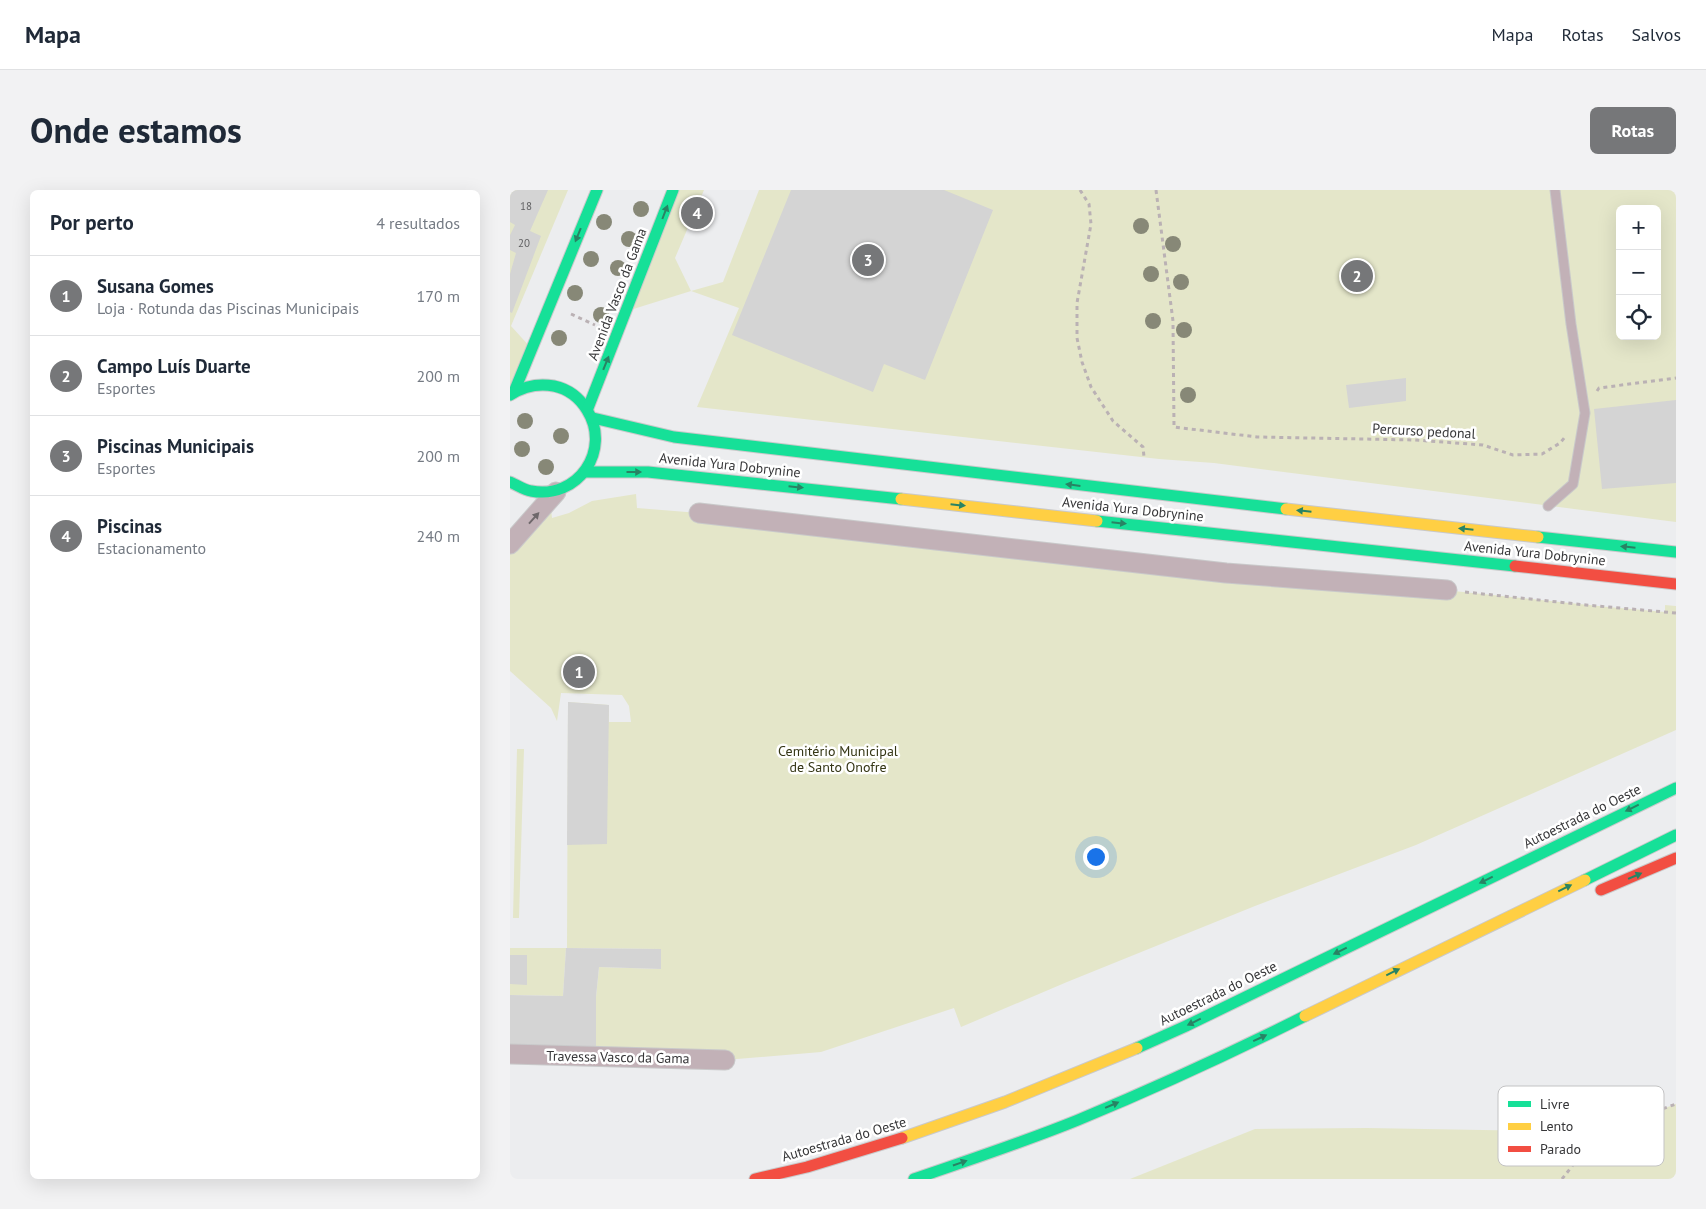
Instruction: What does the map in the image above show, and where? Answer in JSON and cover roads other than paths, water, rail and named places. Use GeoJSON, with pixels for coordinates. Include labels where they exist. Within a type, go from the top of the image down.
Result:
{"type":"FeatureCollection","features":[{"type":"Feature","properties":{"kind":"main road"},"geometry":{"type":"LineString","coordinates":[[512,394],[597,190]]}},
{"type":"Feature","properties":{"kind":"main road","name":"Avenida Vasco da Gama"},"geometry":{"type":"LineString","coordinates":[[590,413],[673,190]]}},
{"type":"Feature","properties":{"kind":"main road"},"geometry":{"type":"LineString","coordinates":[[510,482],[525,491],[540,494],[556,492],[572,484],[586,472],[593,460],[597,432],[590,413],[576,396],[562,388],[546,384],[530,386],[512,394]]}},
{"type":"Feature","properties":{"kind":"main road","name":"Avenida Yura Dobrynine"},"geometry":{"type":"LineString","coordinates":[[590,413],[684,438],[1132,492],[1676,552]]}},
{"type":"Feature","properties":{"kind":"main road","name":"Avenida Yura Dobrynine"},"geometry":{"type":"LineString","coordinates":[[586,472],[648,472],[690,476],[1676,584]]}},
{"type":"Feature","properties":{"kind":"main road","name":"Autoestrada do Oeste"},"geometry":{"type":"LineString","coordinates":[[755,1179],[854,1154],[936,1127],[1020,1097],[1106,1062],[1186,1026],[1676,788]]}},
{"type":"Feature","properties":{"kind":"main road"},"geometry":{"type":"LineString","coordinates":[[914,1179],[982,1156],[1077,1120],[1154,1087],[1287,1025],[1676,835]]}},
{"type":"Feature","properties":{"kind":"main road"},"geometry":{"type":"LineString","coordinates":[[1591,894],[1676,858]]}},
{"type":"Feature","properties":{"kind":"main road"},"geometry":{"type":"LineString","coordinates":[[1506,917],[1557,906]]}},
{"type":"Feature","properties":{"kind":"street"},"geometry":{"type":"LineString","coordinates":[[510,544],[556,492]]}},
{"type":"Feature","properties":{"kind":"street"},"geometry":{"type":"LineString","coordinates":[[699,513],[1226,573],[1447,590]]}},
{"type":"Feature","properties":{"kind":"street","name":"Travessa Vasco da Gama"},"geometry":{"type":"LineString","coordinates":[[510,1054],[726,1060]]}},
{"type":"Feature","properties":{"kind":"lane"},"geometry":{"type":"LineString","coordinates":[[1548,506],[1573,484],[1585,413],[1570,324],[1554,190]]}},
{"type":"Feature","properties":{"kind":"place","name":"Piscinas"},"geometry":{"type":"Point","coordinates":[697,213]}},
{"type":"Feature","properties":{"kind":"place","name":"Piscinas Municipais"},"geometry":{"type":"Point","coordinates":[868,260]}},
{"type":"Feature","properties":{"kind":"place","name":"Campo Luís Duarte"},"geometry":{"type":"Point","coordinates":[1357,276]}},
{"type":"Feature","properties":{"kind":"place","name":"Susana Gomes"},"geometry":{"type":"Point","coordinates":[579,672]}},
{"type":"Feature","properties":{"kind":"park label","name":"Cemitério Municipal de Santo Onofre"},"geometry":{"type":"Point","coordinates":[838,760]}}]}
